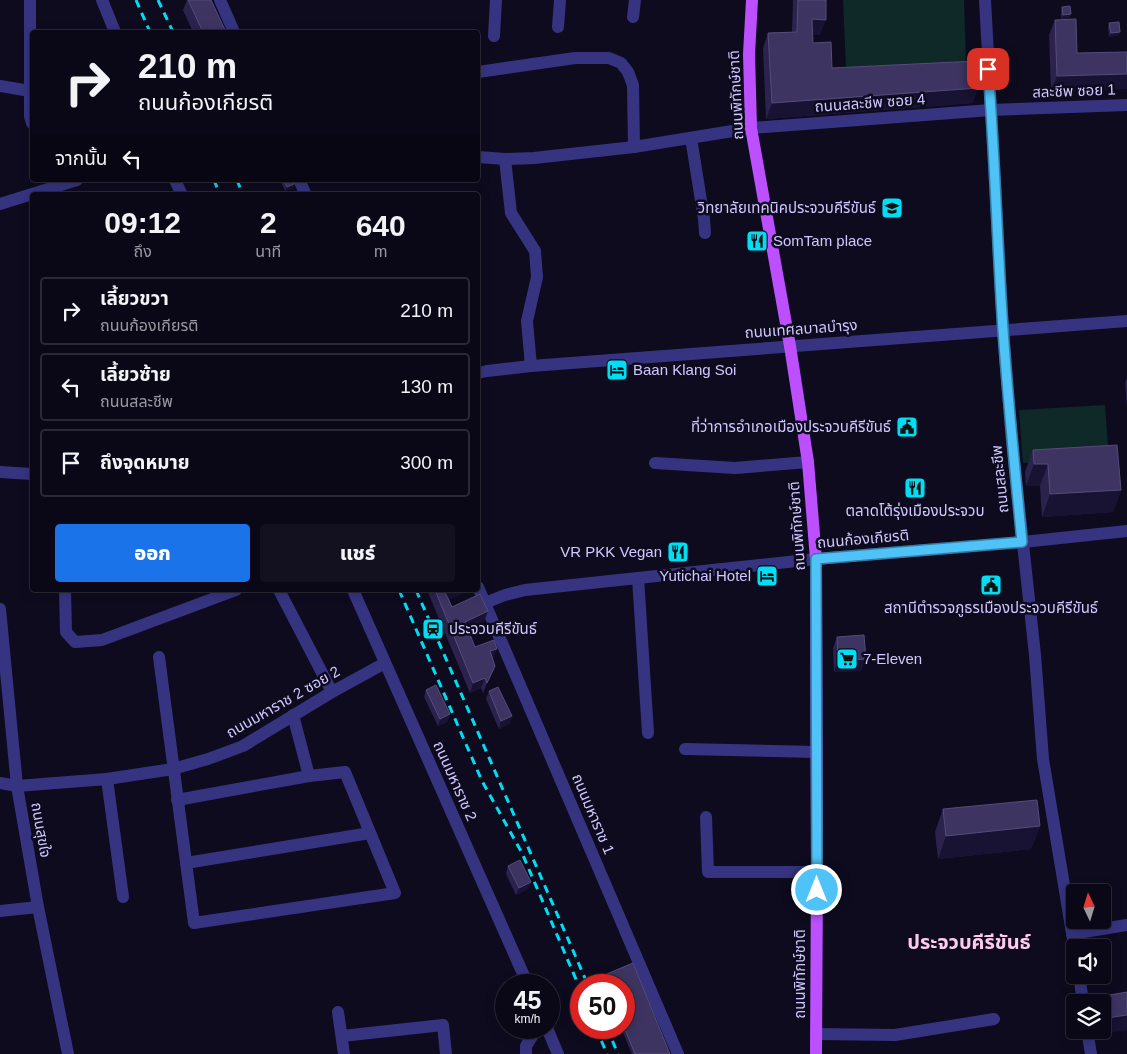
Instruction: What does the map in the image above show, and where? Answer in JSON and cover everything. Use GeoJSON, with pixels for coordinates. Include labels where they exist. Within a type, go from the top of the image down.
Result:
{"type":"FeatureCollection","features":[{"type":"Feature","properties":{"kind":"main road","name":"ถนนพิทักษ์ชาติ"},"geometry":{"type":"LineString","coordinates":[[752,0],[749,54],[751,128],[790,346],[808,462],[816,559],[816,1054]]}},
{"type":"Feature","properties":{"kind":"street"},"geometry":{"type":"LineString","coordinates":[[30,0],[30,116]]}},
{"type":"Feature","properties":{"kind":"street"},"geometry":{"type":"LineString","coordinates":[[102,0],[114,30]]}},
{"type":"Feature","properties":{"kind":"street"},"geometry":{"type":"LineString","coordinates":[[220,0],[233,30]]}},
{"type":"Feature","properties":{"kind":"street"},"geometry":{"type":"LineString","coordinates":[[494,36],[496,0]]}},
{"type":"Feature","properties":{"kind":"street"},"geometry":{"type":"LineString","coordinates":[[558,27],[560,0]]}},
{"type":"Feature","properties":{"kind":"street"},"geometry":{"type":"LineString","coordinates":[[633,17],[634,0]]}},
{"type":"Feature","properties":{"kind":"street","name":"ถนนสละชีพ"},"geometry":{"type":"LineString","coordinates":[[985,0],[1003,330],[1022,542],[1035,655],[1043,759],[1073,939]]}},
{"type":"Feature","properties":{"kind":"street"},"geometry":{"type":"LineString","coordinates":[[480,72],[575,58],[609,58],[621,63],[628,72],[632,85],[634,148]]}},
{"type":"Feature","properties":{"kind":"street"},"geometry":{"type":"LineString","coordinates":[[0,86],[30,91]]}},
{"type":"Feature","properties":{"kind":"street","name":"สละชีพ ซอย 1"},"geometry":{"type":"LineString","coordinates":[[991,110],[1127,105]]}},
{"type":"Feature","properties":{"kind":"street","name":"ถนนสละชีพ ซอย 4"},"geometry":{"type":"LineString","coordinates":[[480,157],[534,158],[634,148],[751,128],[991,110]]}},
{"type":"Feature","properties":{"kind":"street"},"geometry":{"type":"LineString","coordinates":[[691,138],[705,233]]}},
{"type":"Feature","properties":{"kind":"street"},"geometry":{"type":"LineString","coordinates":[[505,159],[511,213],[535,251],[537,277],[527,321],[531,366]]}},
{"type":"Feature","properties":{"kind":"street"},"geometry":{"type":"LineString","coordinates":[[31,192],[51,184],[64,182]]}},
{"type":"Feature","properties":{"kind":"street"},"geometry":{"type":"LineString","coordinates":[[0,204],[30,192]]}},
{"type":"Feature","properties":{"kind":"street","name":"ถนนเทศลบาลบำรุง"},"geometry":{"type":"LineString","coordinates":[[480,373],[531,366],[1127,320]]}},
{"type":"Feature","properties":{"kind":"street"},"geometry":{"type":"LineString","coordinates":[[655,463],[735,468],[808,462]]}},
{"type":"Feature","properties":{"kind":"street"},"geometry":{"type":"LineString","coordinates":[[0,472],[30,474]]}},
{"type":"Feature","properties":{"kind":"street","name":"ถนนก้องเกียรติ"},"geometry":{"type":"LineString","coordinates":[[485,603],[524,590],[816,559],[1022,542],[1127,531]]}},
{"type":"Feature","properties":{"kind":"street"},"geometry":{"type":"LineString","coordinates":[[638,578],[648,733]]}},
{"type":"Feature","properties":{"kind":"street"},"geometry":{"type":"LineString","coordinates":[[65,592],[66,632],[75,642],[102,640],[231,592]]}},
{"type":"Feature","properties":{"kind":"street"},"geometry":{"type":"LineString","coordinates":[[280,592],[332,692]]}},
{"type":"Feature","properties":{"kind":"street","name":"ถนนมหาราช 2"},"geometry":{"type":"LineString","coordinates":[[354,592],[523,974]]}},
{"type":"Feature","properties":{"kind":"street","name":"ถนนมหาราช 1"},"geometry":{"type":"LineString","coordinates":[[480,592],[678,1054]]}},
{"type":"Feature","properties":{"kind":"street","name":"ถนนสุขใจ"},"geometry":{"type":"LineString","coordinates":[[0,609],[17,786],[38,907],[68,1054]]}},
{"type":"Feature","properties":{"kind":"street"},"geometry":{"type":"LineString","coordinates":[[159,657],[177,800],[194,923],[395,893],[345,772],[309,776],[177,800]]}},
{"type":"Feature","properties":{"kind":"street","name":"ถนนมหาราช 2 ซอย 2"},"geometry":{"type":"LineString","coordinates":[[0,783],[17,786],[108,779],[173,769],[208,759],[243,746],[332,692],[385,663]]}},
{"type":"Feature","properties":{"kind":"street"},"geometry":{"type":"LineString","coordinates":[[293,715],[309,776]]}},
{"type":"Feature","properties":{"kind":"street"},"geometry":{"type":"LineString","coordinates":[[686,749],[816,752]]}},
{"type":"Feature","properties":{"kind":"street"},"geometry":{"type":"LineString","coordinates":[[108,779],[123,897]]}},
{"type":"Feature","properties":{"kind":"street"},"geometry":{"type":"LineString","coordinates":[[706,817],[708,872],[817,872]]}},
{"type":"Feature","properties":{"kind":"street"},"geometry":{"type":"LineString","coordinates":[[186,863],[370,833]]}},
{"type":"Feature","properties":{"kind":"street"},"geometry":{"type":"LineString","coordinates":[[0,911],[38,907]]}},
{"type":"Feature","properties":{"kind":"street"},"geometry":{"type":"LineString","coordinates":[[1072,934],[1127,925]]}},
{"type":"Feature","properties":{"kind":"street"},"geometry":{"type":"LineString","coordinates":[[338,1012],[344,1054]]}},
{"type":"Feature","properties":{"kind":"street"},"geometry":{"type":"LineString","coordinates":[[816,1034],[895,1035],[994,1019]]}},
{"type":"Feature","properties":{"kind":"street"},"geometry":{"type":"LineString","coordinates":[[342,1036],[443,1025],[446,1054]]}},
{"type":"Feature","properties":{"kind":"street"},"geometry":{"type":"LineString","coordinates":[[526,1054],[526,1046],[530,1039]]}},
{"type":"Feature","properties":{"kind":"street"},"geometry":{"type":"LineString","coordinates":[[552,1039],[558,1054]]}},
{"type":"Feature","properties":{"kind":"street"},"geometry":{"type":"LineString","coordinates":[[1088,1039],[1091,1054]]}},
{"type":"Feature","properties":{"kind":"green space"},"geometry":{"type":"Polygon","coordinates":[[[843,0],[964,0],[966,62],[846,67],[843,0]]]}},
{"type":"Feature","properties":{"kind":"green space"},"geometry":{"type":"Polygon","coordinates":[[[1105,405],[1109,460],[1023,463],[1019,410],[1105,405]]]}},
{"type":"Feature","properties":{"kind":"building"},"geometry":{"type":"Polygon","coordinates":[[[188,0],[211,0],[225,30],[202,30],[188,0]]]}},
{"type":"Feature","properties":{"kind":"building"},"geometry":{"type":"Polygon","coordinates":[[[798,0],[826,0],[826,20],[812,19],[813,43],[831,42],[832,68],[977,61],[978,88],[772,103],[768,33],[797,32],[798,0]]]}},
{"type":"Feature","properties":{"kind":"building"},"geometry":{"type":"Polygon","coordinates":[[[1070,6],[1071,14],[1063,15],[1062,7],[1070,6]]]}},
{"type":"Feature","properties":{"kind":"building"},"geometry":{"type":"Polygon","coordinates":[[[1076,19],[1077,53],[1127,52],[1127,74],[1057,76],[1055,20],[1076,19]]]}},
{"type":"Feature","properties":{"kind":"building"},"geometry":{"type":"Polygon","coordinates":[[[1119,22],[1120,32],[1111,33],[1109,23],[1119,22]]]}},
{"type":"Feature","properties":{"kind":"building"},"geometry":{"type":"Polygon","coordinates":[[[284,182],[293,182],[294,184],[287,187],[284,182]]]}},
{"type":"Feature","properties":{"kind":"building"},"geometry":{"type":"Polygon","coordinates":[[[1117,445],[1121,490],[1050,494],[1048,464],[1034,464],[1033,450],[1117,445]]]}},
{"type":"Feature","properties":{"kind":"building"},"geometry":{"type":"Polygon","coordinates":[[[436,592],[445,592],[452,607],[480,594],[488,611],[465,622],[475,647],[494,640],[497,649],[490,651],[495,666],[487,683],[485,678],[473,683],[436,592]]]}},
{"type":"Feature","properties":{"kind":"building"},"geometry":{"type":"Polygon","coordinates":[[[864,635],[866,659],[838,661],[837,637],[864,635]]]}},
{"type":"Feature","properties":{"kind":"building"},"geometry":{"type":"Polygon","coordinates":[[[436,685],[450,714],[440,719],[426,690],[436,685]]]}},
{"type":"Feature","properties":{"kind":"building"},"geometry":{"type":"Polygon","coordinates":[[[498,687],[512,716],[501,721],[489,691],[498,687]]]}},
{"type":"Feature","properties":{"kind":"building"},"geometry":{"type":"Polygon","coordinates":[[[1037,800],[1040,826],[946,836],[943,809],[1037,800]]]}},
{"type":"Feature","properties":{"kind":"building"},"geometry":{"type":"Polygon","coordinates":[[[520,860],[531,882],[519,888],[508,866],[520,860]]]}},
{"type":"Feature","properties":{"kind":"building"},"geometry":{"type":"Polygon","coordinates":[[[633,963],[670,1054],[635,1054],[629,1039],[635,1039],[635,974],[607,974],[633,963]]]}},
{"type":"Feature","properties":{"kind":"building"},"geometry":{"type":"Polygon","coordinates":[[[1127,992],[1127,1015],[1111,1017],[1111,995],[1127,992]]]}},
{"type":"Feature","properties":{"kind":"railway"},"geometry":{"type":"LineString","coordinates":[[136,0],[149,30]]}},
{"type":"Feature","properties":{"kind":"railway"},"geometry":{"type":"LineString","coordinates":[[158,0],[172,30]]}},
{"type":"Feature","properties":{"kind":"railway"},"geometry":{"type":"LineString","coordinates":[[215,182],[219,192]]}},
{"type":"Feature","properties":{"kind":"railway"},"geometry":{"type":"LineString","coordinates":[[238,182],[242,192]]}},
{"type":"Feature","properties":{"kind":"railway"},"geometry":{"type":"LineString","coordinates":[[400,592],[482,781],[522,853],[574,974]]}},
{"type":"Feature","properties":{"kind":"railway"},"geometry":{"type":"LineString","coordinates":[[417,592],[583,974]]}},
{"type":"Feature","properties":{"kind":"railway"},"geometry":{"type":"LineString","coordinates":[[601,1039],[607,1054]]}},
{"type":"Feature","properties":{"kind":"railway"},"geometry":{"type":"LineString","coordinates":[[612,1039],[618,1054]]}},
{"type":"Feature","properties":{"kind":"place","name":"วิทยาลัยเทคนิคประจวบคีรีขันธ์"},"geometry":{"type":"Point","coordinates":[892,208]}},
{"type":"Feature","properties":{"kind":"place","name":"SomTam place"},"geometry":{"type":"Point","coordinates":[757,241]}},
{"type":"Feature","properties":{"kind":"place","name":"Baan Klang Soi"},"geometry":{"type":"Point","coordinates":[617,370]}},
{"type":"Feature","properties":{"kind":"place","name":"ที่ว่าการอำเภอเมืองประจวบคีรีขันธ์"},"geometry":{"type":"Point","coordinates":[907,427]}},
{"type":"Feature","properties":{"kind":"place","name":"ตลาดโต้รุ่งเมืองประจวบ"},"geometry":{"type":"Point","coordinates":[915,488]}},
{"type":"Feature","properties":{"kind":"place","name":"VR PKK Vegan"},"geometry":{"type":"Point","coordinates":[678,552]}},
{"type":"Feature","properties":{"kind":"place","name":"Yutichai Hotel"},"geometry":{"type":"Point","coordinates":[767,576]}},
{"type":"Feature","properties":{"kind":"place","name":"สถานีตำรวจภูธรเมืองประจวบคีรีขันธ์"},"geometry":{"type":"Point","coordinates":[991,585]}},
{"type":"Feature","properties":{"kind":"place","name":"ประจวบคีรีขันธ์"},"geometry":{"type":"Point","coordinates":[433,629]}},
{"type":"Feature","properties":{"kind":"place","name":"7-Eleven"},"geometry":{"type":"Point","coordinates":[847,659]}},
{"type":"Feature","properties":{"kind":"district","name":"ประจวบคีรีขันธ์"},"geometry":{"type":"Point","coordinates":[969,942]}},
{"type":"Feature","properties":{"kind":"route"},"geometry":{"type":"LineString","coordinates":[[817,890],[816,559],[1022,542],[1003,330],[988,69]]}}]}
